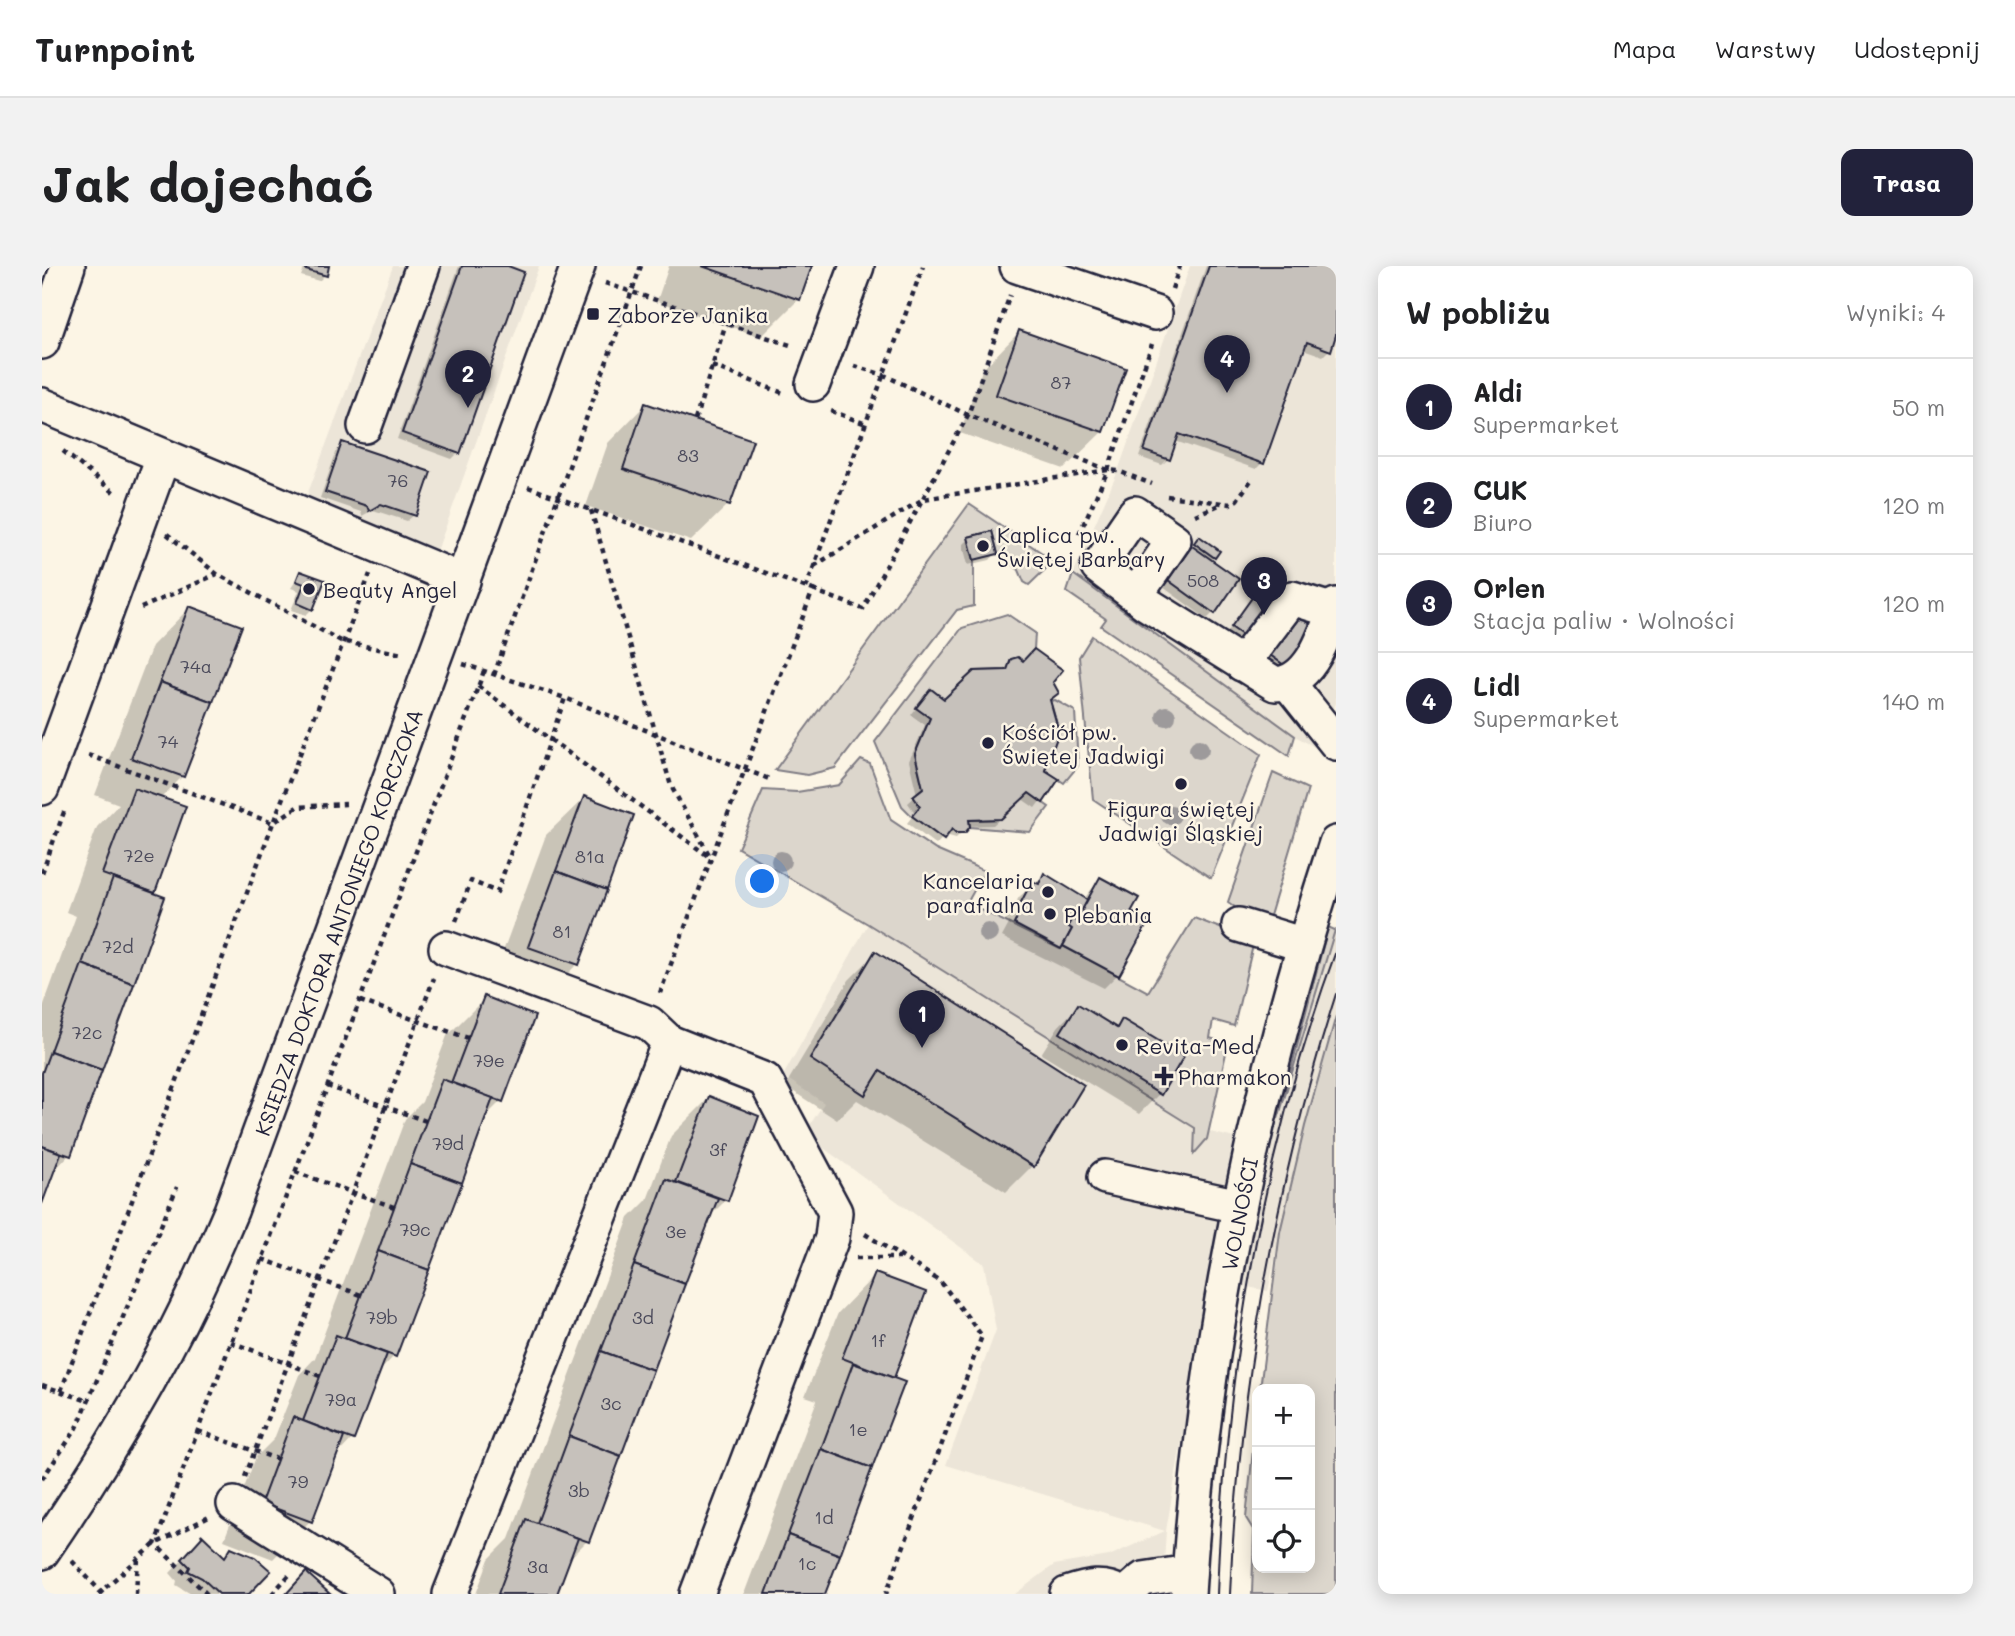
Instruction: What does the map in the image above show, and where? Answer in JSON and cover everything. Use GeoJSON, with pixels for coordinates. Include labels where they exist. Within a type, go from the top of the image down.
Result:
{"type":"FeatureCollection","features":[{"type":"Feature","properties":{"kind":"street"},"geometry":{"type":"LineString","coordinates":[[42,342],[68,266]]}},
{"type":"Feature","properties":{"kind":"street"},"geometry":{"type":"LineString","coordinates":[[365,426],[423,266]]}},
{"type":"Feature","properties":{"kind":"street","name":"KSIĘDZA DOKTORA ANTONIEGO KORCZOKA"},"geometry":{"type":"LineString","coordinates":[[53,1552],[162,1363],[206,1272],[247,1169],[578,266]]}},
{"type":"Feature","properties":{"kind":"street"},"geometry":{"type":"LineString","coordinates":[[813,384],[857,266]]}},
{"type":"Feature","properties":{"kind":"street"},"geometry":{"type":"LineString","coordinates":[[1018,266],[1159,316]]}},
{"type":"Feature","properties":{"kind":"street"},"geometry":{"type":"LineString","coordinates":[[42,405],[463,581]]}},
{"type":"Feature","properties":{"kind":"street"},"geometry":{"type":"LineString","coordinates":[[55,795],[79,751],[142,514],[163,457]]}},
{"type":"Feature","properties":{"kind":"street"},"geometry":{"type":"LineString","coordinates":[[1136,595],[1242,664],[1275,684],[1289,684],[1304,673],[1335,608],[1292,598],[1242,664]]}},
{"type":"Feature","properties":{"kind":"street"},"geometry":{"type":"LineString","coordinates":[[1289,684],[1336,743]]}},
{"type":"Feature","properties":{"kind":"street","name":"WOLNOŚCI"},"geometry":{"type":"LineString","coordinates":[[1189,1583],[1213,1367],[1239,1206],[1304,945],[1336,843]]}},
{"type":"Feature","properties":{"kind":"street"},"geometry":{"type":"LineString","coordinates":[[1239,925],[1304,945]]}},
{"type":"Feature","properties":{"kind":"street"},"geometry":{"type":"LineString","coordinates":[[446,948],[659,1033],[765,1080],[835,1212],[832,1238],[698,1594]]}},
{"type":"Feature","properties":{"kind":"street"},"geometry":{"type":"LineString","coordinates":[[450,1594],[659,1033]]}},
{"type":"Feature","properties":{"kind":"street"},"geometry":{"type":"LineString","coordinates":[[1105,1177],[1239,1206]]}},
{"type":"Feature","properties":{"kind":"street"},"geometry":{"type":"LineString","coordinates":[[234,1504],[378,1594]]}},
{"type":"Feature","properties":{"kind":"street"},"geometry":{"type":"LineString","coordinates":[[1068,1594],[1091,1586],[1111,1588],[1124,1594],[1143,1579],[1189,1583]]}},
{"type":"Feature","properties":{"kind":"path"},"geometry":{"type":"LineString","coordinates":[[494,675],[641,266]]}},
{"type":"Feature","properties":{"kind":"path"},"geometry":{"type":"LineString","coordinates":[[806,588],[923,266]]}},
{"type":"Feature","properties":{"kind":"path"},"geometry":{"type":"LineString","coordinates":[[519,483],[863,609],[968,415],[1018,266]]}},
{"type":"Feature","properties":{"kind":"path"},"geometry":{"type":"LineString","coordinates":[[1078,536],[1108,470],[1159,316],[1180,266]]}},
{"type":"Feature","properties":{"kind":"path"},"geometry":{"type":"LineString","coordinates":[[695,420],[726,323]]}},
{"type":"Feature","properties":{"kind":"path"},"geometry":{"type":"LineString","coordinates":[[52,442],[217,574],[341,641],[413,656]]}},
{"type":"Feature","properties":{"kind":"path"},"geometry":{"type":"LineString","coordinates":[[814,566],[923,499],[1108,470],[1146,480],[1166,495],[1220,505],[1237,500],[1252,479]]}},
{"type":"Feature","properties":{"kind":"path"},"geometry":{"type":"LineString","coordinates":[[591,509],[671,786],[711,858]]}},
{"type":"Feature","properties":{"kind":"path"},"geometry":{"type":"LineString","coordinates":[[61,1391],[341,641],[381,547]]}},
{"type":"Feature","properties":{"kind":"path"},"geometry":{"type":"LineString","coordinates":[[138,610],[217,574]]}},
{"type":"Feature","properties":{"kind":"path"},"geometry":{"type":"LineString","coordinates":[[659,1033],[711,858],[813,590]]}},
{"type":"Feature","properties":{"kind":"path"},"geometry":{"type":"LineString","coordinates":[[463,663],[565,698],[769,779]]}},
{"type":"Feature","properties":{"kind":"path"},"geometry":{"type":"LineString","coordinates":[[155,1544],[484,671]]}},
{"type":"Feature","properties":{"kind":"path"},"geometry":{"type":"LineString","coordinates":[[478,686],[711,858]]}},
{"type":"Feature","properties":{"kind":"path"},"geometry":{"type":"LineString","coordinates":[[53,1552],[101,1593],[155,1544],[234,1504],[471,881],[497,892],[565,698]]}},
{"type":"Feature","properties":{"kind":"path"},"geometry":{"type":"LineString","coordinates":[[79,751],[273,823]]}},
{"type":"Feature","properties":{"kind":"path"},"geometry":{"type":"LineString","coordinates":[[42,873],[55,795]]}},
{"type":"Feature","properties":{"kind":"path"},"geometry":{"type":"LineString","coordinates":[[273,823],[297,807],[348,804]]}},
{"type":"Feature","properties":{"kind":"path"},"geometry":{"type":"LineString","coordinates":[[360,1000],[468,1038]]}},
{"type":"Feature","properties":{"kind":"path"},"geometry":{"type":"LineString","coordinates":[[327,1086],[426,1121]]}},
{"type":"Feature","properties":{"kind":"path"},"geometry":{"type":"LineString","coordinates":[[295,1172],[394,1207]]}},
{"type":"Feature","properties":{"kind":"path"},"geometry":{"type":"LineString","coordinates":[[42,1479],[65,1448],[88,1401],[177,1187]]}},
{"type":"Feature","properties":{"kind":"path"},"geometry":{"type":"LineString","coordinates":[[855,1228],[940,1281],[982,1336],[887,1594]]}},
{"type":"Feature","properties":{"kind":"path"},"geometry":{"type":"LineString","coordinates":[[845,1258],[903,1258]]}},
{"type":"Feature","properties":{"kind":"path"},"geometry":{"type":"LineString","coordinates":[[262,1259],[361,1295]]}},
{"type":"Feature","properties":{"kind":"path"},"geometry":{"type":"LineString","coordinates":[[231,1342],[320,1376]]}},
{"type":"Feature","properties":{"kind":"path"},"geometry":{"type":"LineString","coordinates":[[42,1385],[88,1401]]}},
{"type":"Feature","properties":{"kind":"path"},"geometry":{"type":"LineString","coordinates":[[198,1431],[278,1459]]}},
{"type":"Feature","properties":{"kind":"path"},"geometry":{"type":"LineString","coordinates":[[155,1544],[207,1594]]}},
{"type":"Feature","properties":{"kind":"path"},"geometry":{"type":"LineString","coordinates":[[136,1594],[138,1558]]}},
{"type":"Feature","properties":{"kind":"shaded area"},"geometry":{"type":"Polygon","coordinates":[[[393,266],[539,266],[436,554],[303,506],[393,266]]]}},
{"type":"Feature","properties":{"kind":"shaded area"},"geometry":{"type":"Polygon","coordinates":[[[1190,266],[1336,266],[1336,703],[1318,749],[1295,736],[1073,574],[1118,471],[1190,266]]]}},
{"type":"Feature","properties":{"kind":"shaded area"},"geometry":{"type":"Polygon","coordinates":[[[969,504],[1054,561],[1029,585],[1024,582],[1019,570],[998,554],[992,531],[968,537],[974,560],[974,606],[957,610],[835,768],[807,775],[775,770],[969,504]]]}},
{"type":"Feature","properties":{"kind":"shaded area"},"geometry":{"type":"Polygon","coordinates":[[[1073,574],[1295,736],[1289,756],[1101,626],[1106,619],[1067,592],[1073,574]]]}},
{"type":"Feature","properties":{"kind":"shaded area"},"geometry":{"type":"Polygon","coordinates":[[[1007,614],[1035,633],[1034,649],[1023,661],[1018,657],[1011,659],[1007,670],[974,671],[944,699],[930,690],[916,707],[930,718],[915,754],[923,788],[913,796],[920,806],[912,816],[902,806],[875,742],[962,628],[1007,614]]]}},
{"type":"Feature","properties":{"kind":"shaded area"},"geometry":{"type":"Polygon","coordinates":[[[1092,636],[1261,754],[1211,878],[1093,799],[1079,657],[1092,636]]]}},
{"type":"Feature","properties":{"kind":"shaded area"},"geometry":{"type":"Polygon","coordinates":[[[1055,700],[1075,711],[1078,766],[1064,783],[1045,770],[1059,732],[1050,701],[1055,700]]]}},
{"type":"Feature","properties":{"kind":"shaded area"},"geometry":{"type":"Polygon","coordinates":[[[861,760],[870,764],[891,820],[936,850],[985,871],[967,903],[1060,949],[1063,946],[1148,992],[1194,918],[1254,941],[1234,1026],[1213,1020],[1210,1038],[1228,1044],[1207,1139],[1194,1154],[1195,1128],[868,924],[738,848],[763,790],[797,792],[839,785],[861,760]]]}},
{"type":"Feature","properties":{"kind":"shaded area"},"geometry":{"type":"Polygon","coordinates":[[[1273,773],[1308,789],[1269,919],[1243,913],[1228,902],[1273,773]]]}},
{"type":"Feature","properties":{"kind":"shaded area"},"geometry":{"type":"Polygon","coordinates":[[[1029,793],[1049,807],[1030,832],[970,827],[969,820],[1001,819],[1029,793]]]}},
{"type":"Feature","properties":{"kind":"shaded area"},"geometry":{"type":"Polygon","coordinates":[[[868,924],[1195,1128],[1234,1138],[1166,1531],[1162,1594],[1015,1594],[1054,1565],[1109,1556],[1165,1531],[946,1465],[996,1330],[984,1264],[804,1134],[824,1103],[783,1076],[868,924]]]}},
{"type":"Feature","properties":{"kind":"shaded area"},"geometry":{"type":"Polygon","coordinates":[[[1328,927],[1335,930],[1278,1119],[1328,927]]]}},
{"type":"Feature","properties":{"kind":"shaded area"},"geometry":{"type":"Polygon","coordinates":[[[1336,928],[1336,1016],[1294,1170],[1268,1291],[1243,1286],[1278,1119],[1336,928]]]}},
{"type":"Feature","properties":{"kind":"shaded area"},"geometry":{"type":"Polygon","coordinates":[[[1336,1016],[1336,1594],[1252,1594],[1253,1573],[1315,1573],[1315,1384],[1261,1384],[1280,1232],[1305,1126],[1336,1016]]]}},
{"type":"Feature","properties":{"kind":"shaded area"},"geometry":{"type":"Polygon","coordinates":[[[1252,1460],[1252,1528],[1246,1518],[1252,1460]]]}},
{"type":"Feature","properties":{"kind":"building"},"geometry":{"type":"Polygon","coordinates":[[[307,266],[329,266],[327,276],[306,270],[307,266]]]}},
{"type":"Feature","properties":{"kind":"building"},"geometry":{"type":"Polygon","coordinates":[[[462,266],[508,266],[524,272],[460,454],[402,433],[462,266]]]}},
{"type":"Feature","properties":{"kind":"building"},"geometry":{"type":"Polygon","coordinates":[[[702,266],[812,266],[800,300],[702,266]]]}},
{"type":"Feature","properties":{"kind":"building"},"geometry":{"type":"Polygon","coordinates":[[[1209,266],[1336,266],[1336,335],[1331,351],[1307,342],[1264,464],[1179,434],[1170,460],[1144,451],[1209,266]]]}},
{"type":"Feature","properties":{"kind":"building"},"geometry":{"type":"Polygon","coordinates":[[[1019,330],[1126,368],[1103,432],[996,395],[1019,330]]]}},
{"type":"Feature","properties":{"kind":"building"},"geometry":{"type":"Polygon","coordinates":[[[645,403],[753,440],[730,505],[623,469],[645,403]]]}},
{"type":"Feature","properties":{"kind":"building"},"geometry":{"type":"Polygon","coordinates":[[[342,442],[431,472],[416,516],[381,504],[369,511],[367,506],[325,492],[342,442]]]}},
{"type":"Feature","properties":{"kind":"building","name":"Kaplica pw. Świętej Barbary"},"geometry":{"type":"Polygon","coordinates":[[[992,531],[998,554],[974,560],[968,537],[992,531]]]}},
{"type":"Feature","properties":{"kind":"building"},"geometry":{"type":"Polygon","coordinates":[[[1199,536],[1220,551],[1215,558],[1194,543],[1199,536]]]}},
{"type":"Feature","properties":{"kind":"building"},"geometry":{"type":"Polygon","coordinates":[[[1192,546],[1239,579],[1215,614],[1168,580],[1192,546]]]}},
{"type":"Feature","properties":{"kind":"building"},"geometry":{"type":"Polygon","coordinates":[[[300,571],[325,580],[313,610],[297,603],[304,584],[296,581],[300,571]]]}},
{"type":"Feature","properties":{"kind":"building"},"geometry":{"type":"Polygon","coordinates":[[[1259,588],[1319,630],[1291,670],[1231,627],[1259,588]]]}},
{"type":"Feature","properties":{"kind":"building"},"geometry":{"type":"Polygon","coordinates":[[[189,606],[242,626],[213,702],[160,682],[189,606]]]}},
{"type":"Feature","properties":{"kind":"building","name":"Kościół pw. Świętej Jadwigi"},"geometry":{"type":"Polygon","coordinates":[[[1034,649],[1063,670],[1053,682],[1059,693],[1050,700],[1059,732],[1045,770],[1059,779],[1043,803],[1029,793],[1001,819],[969,820],[970,827],[965,833],[956,833],[952,829],[944,840],[912,816],[920,806],[913,796],[923,788],[915,754],[930,718],[916,708],[931,689],[944,699],[974,671],[1007,670],[1011,659],[1018,657],[1023,661],[1034,649]]]}},
{"type":"Feature","properties":{"kind":"building"},"geometry":{"type":"Polygon","coordinates":[[[160,682],[213,702],[184,777],[131,758],[160,682]]]}},
{"type":"Feature","properties":{"kind":"building"},"geometry":{"type":"Polygon","coordinates":[[[134,788],[186,806],[155,893],[102,874],[134,788]]]}},
{"type":"Feature","properties":{"kind":"building"},"geometry":{"type":"Polygon","coordinates":[[[584,796],[634,815],[607,890],[556,871],[584,796]]]}},
{"type":"Feature","properties":{"kind":"building"},"geometry":{"type":"Polygon","coordinates":[[[556,871],[607,890],[579,965],[528,947],[556,871]]]}},
{"type":"Feature","properties":{"kind":"building","name":"Plebania"},"geometry":{"type":"Polygon","coordinates":[[[1044,873],[1088,900],[1076,921],[1072,918],[1068,926],[1072,929],[1061,949],[1014,924],[1021,910],[1018,908],[1032,881],[1039,884],[1044,873]]]}},
{"type":"Feature","properties":{"kind":"building"},"geometry":{"type":"Polygon","coordinates":[[[1100,877],[1139,898],[1131,912],[1149,921],[1119,976],[1063,946],[1072,929],[1068,926],[1072,918],[1076,921],[1100,877]]]}},
{"type":"Feature","properties":{"kind":"building"},"geometry":{"type":"Polygon","coordinates":[[[113,878],[165,897],[134,984],[82,964],[113,878]]]}},
{"type":"Feature","properties":{"kind":"building"},"geometry":{"type":"Polygon","coordinates":[[[875,951],[1084,1085],[1034,1167],[880,1071],[865,1095],[810,1059],[875,951]]]}},
{"type":"Feature","properties":{"kind":"building"},"geometry":{"type":"Polygon","coordinates":[[[82,964],[134,984],[102,1070],[50,1051],[82,964]]]}},
{"type":"Feature","properties":{"kind":"building"},"geometry":{"type":"Polygon","coordinates":[[[484,996],[535,1016],[503,1102],[451,1083],[484,996]]]}},
{"type":"Feature","properties":{"kind":"building","name":"Revita-Med"},"geometry":{"type":"Polygon","coordinates":[[[1078,1004],[1117,1028],[1122,1019],[1184,1056],[1161,1095],[1060,1033],[1078,1004]]]}},
{"type":"Feature","properties":{"kind":"building"},"geometry":{"type":"Polygon","coordinates":[[[50,1051],[102,1070],[71,1156],[42,1146],[42,1073],[50,1051]]]}},
{"type":"Feature","properties":{"kind":"building"},"geometry":{"type":"Polygon","coordinates":[[[442,1079],[493,1098],[462,1183],[410,1164],[442,1079]]]}},
{"type":"Feature","properties":{"kind":"building"},"geometry":{"type":"Polygon","coordinates":[[[709,1096],[759,1116],[728,1201],[676,1182],[709,1096]]]}},
{"type":"Feature","properties":{"kind":"building"},"geometry":{"type":"Polygon","coordinates":[[[42,1146],[61,1153],[42,1204],[42,1146]]]}},
{"type":"Feature","properties":{"kind":"building"},"geometry":{"type":"Polygon","coordinates":[[[410,1164],[462,1183],[429,1270],[378,1251],[410,1164]]]}},
{"type":"Feature","properties":{"kind":"building"},"geometry":{"type":"Polygon","coordinates":[[[666,1179],[718,1198],[685,1284],[634,1265],[666,1179]]]}},
{"type":"Feature","properties":{"kind":"building"},"geometry":{"type":"Polygon","coordinates":[[[378,1251],[429,1270],[396,1357],[345,1338],[378,1251]]]}},
{"type":"Feature","properties":{"kind":"building"},"geometry":{"type":"Polygon","coordinates":[[[634,1265],[685,1284],[653,1370],[601,1351],[634,1265]]]}},
{"type":"Feature","properties":{"kind":"building"},"geometry":{"type":"Polygon","coordinates":[[[875,1273],[926,1292],[894,1378],[842,1358],[875,1273]]]}},
{"type":"Feature","properties":{"kind":"building"},"geometry":{"type":"Polygon","coordinates":[[[336,1335],[387,1354],[354,1440],[303,1421],[336,1335]]]}},
{"type":"Feature","properties":{"kind":"building"},"geometry":{"type":"Polygon","coordinates":[[[601,1351],[653,1370],[621,1456],[569,1436],[601,1351]]]}},
{"type":"Feature","properties":{"kind":"building"},"geometry":{"type":"Polygon","coordinates":[[[853,1363],[905,1382],[872,1468],[821,1449],[853,1363]]]}},
{"type":"Feature","properties":{"kind":"building"},"geometry":{"type":"Polygon","coordinates":[[[293,1417],[344,1437],[312,1522],[261,1503],[293,1417]]]}},
{"type":"Feature","properties":{"kind":"building"},"geometry":{"type":"Polygon","coordinates":[[[569,1436],[621,1456],[589,1542],[537,1523],[569,1436]]]}},
{"type":"Feature","properties":{"kind":"building"},"geometry":{"type":"Polygon","coordinates":[[[821,1449],[872,1468],[840,1555],[788,1535],[821,1449]]]}},
{"type":"Feature","properties":{"kind":"building"},"geometry":{"type":"Polygon","coordinates":[[[526,1519],[578,1538],[557,1594],[498,1594],[526,1519]]]}},
{"type":"Feature","properties":{"kind":"building"},"geometry":{"type":"Polygon","coordinates":[[[201,1534],[225,1557],[231,1547],[255,1557],[271,1571],[249,1594],[219,1594],[202,1578],[188,1571],[190,1567],[182,1559],[202,1537],[201,1534]]]}},
{"type":"Feature","properties":{"kind":"building"},"geometry":{"type":"Polygon","coordinates":[[[788,1535],[840,1555],[825,1594],[766,1594],[788,1535]]]}},
{"type":"Feature","properties":{"kind":"building"},"geometry":{"type":"Polygon","coordinates":[[[307,1571],[308,1574],[330,1594],[286,1594],[307,1571]]]}},
{"type":"Feature","properties":{"kind":"tram line"},"geometry":{"type":"LineString","coordinates":[[1217,1594],[1228,1431],[1251,1268],[1287,1107],[1336,951]]}},
{"type":"Feature","properties":{"kind":"tram line"},"geometry":{"type":"LineString","coordinates":[[1230,1594],[1242,1442],[1263,1291],[1295,1141],[1336,994]]}},
{"type":"Feature","properties":{"kind":"place","name":"Zaborze Janika"},"geometry":{"type":"Point","coordinates":[593,314]}},
{"type":"Feature","properties":{"kind":"place","name":"Lidl"},"geometry":{"type":"Point","coordinates":[1227,393]}},
{"type":"Feature","properties":{"kind":"place","name":"CUK"},"geometry":{"type":"Point","coordinates":[468,408]}},
{"type":"Feature","properties":{"kind":"place","name":"Kaplica pw. Świętej Barbary"},"geometry":{"type":"Point","coordinates":[983,546]}},
{"type":"Feature","properties":{"kind":"place","name":"Beauty Angel"},"geometry":{"type":"Point","coordinates":[309,589]}},
{"type":"Feature","properties":{"kind":"place","name":"Orlen"},"geometry":{"type":"Point","coordinates":[1264,615]}},
{"type":"Feature","properties":{"kind":"place","name":"Kościół pw. Świętej Jadwigi"},"geometry":{"type":"Point","coordinates":[988,743]}},
{"type":"Feature","properties":{"kind":"place","name":"Figura świętej Jadwigi Śląskiej"},"geometry":{"type":"Point","coordinates":[1181,784]}},
{"type":"Feature","properties":{"kind":"place","name":"Kancelaria parafialna"},"geometry":{"type":"Point","coordinates":[1048,892]}},
{"type":"Feature","properties":{"kind":"place","name":"Plebania"},"geometry":{"type":"Point","coordinates":[1050,914]}},
{"type":"Feature","properties":{"kind":"place","name":"Revita-Med"},"geometry":{"type":"Point","coordinates":[1122,1045]}},
{"type":"Feature","properties":{"kind":"place","name":"Aldi"},"geometry":{"type":"Point","coordinates":[922,1048]}},
{"type":"Feature","properties":{"kind":"place","name":"Pharmakon"},"geometry":{"type":"Point","coordinates":[1164,1076]}}]}
